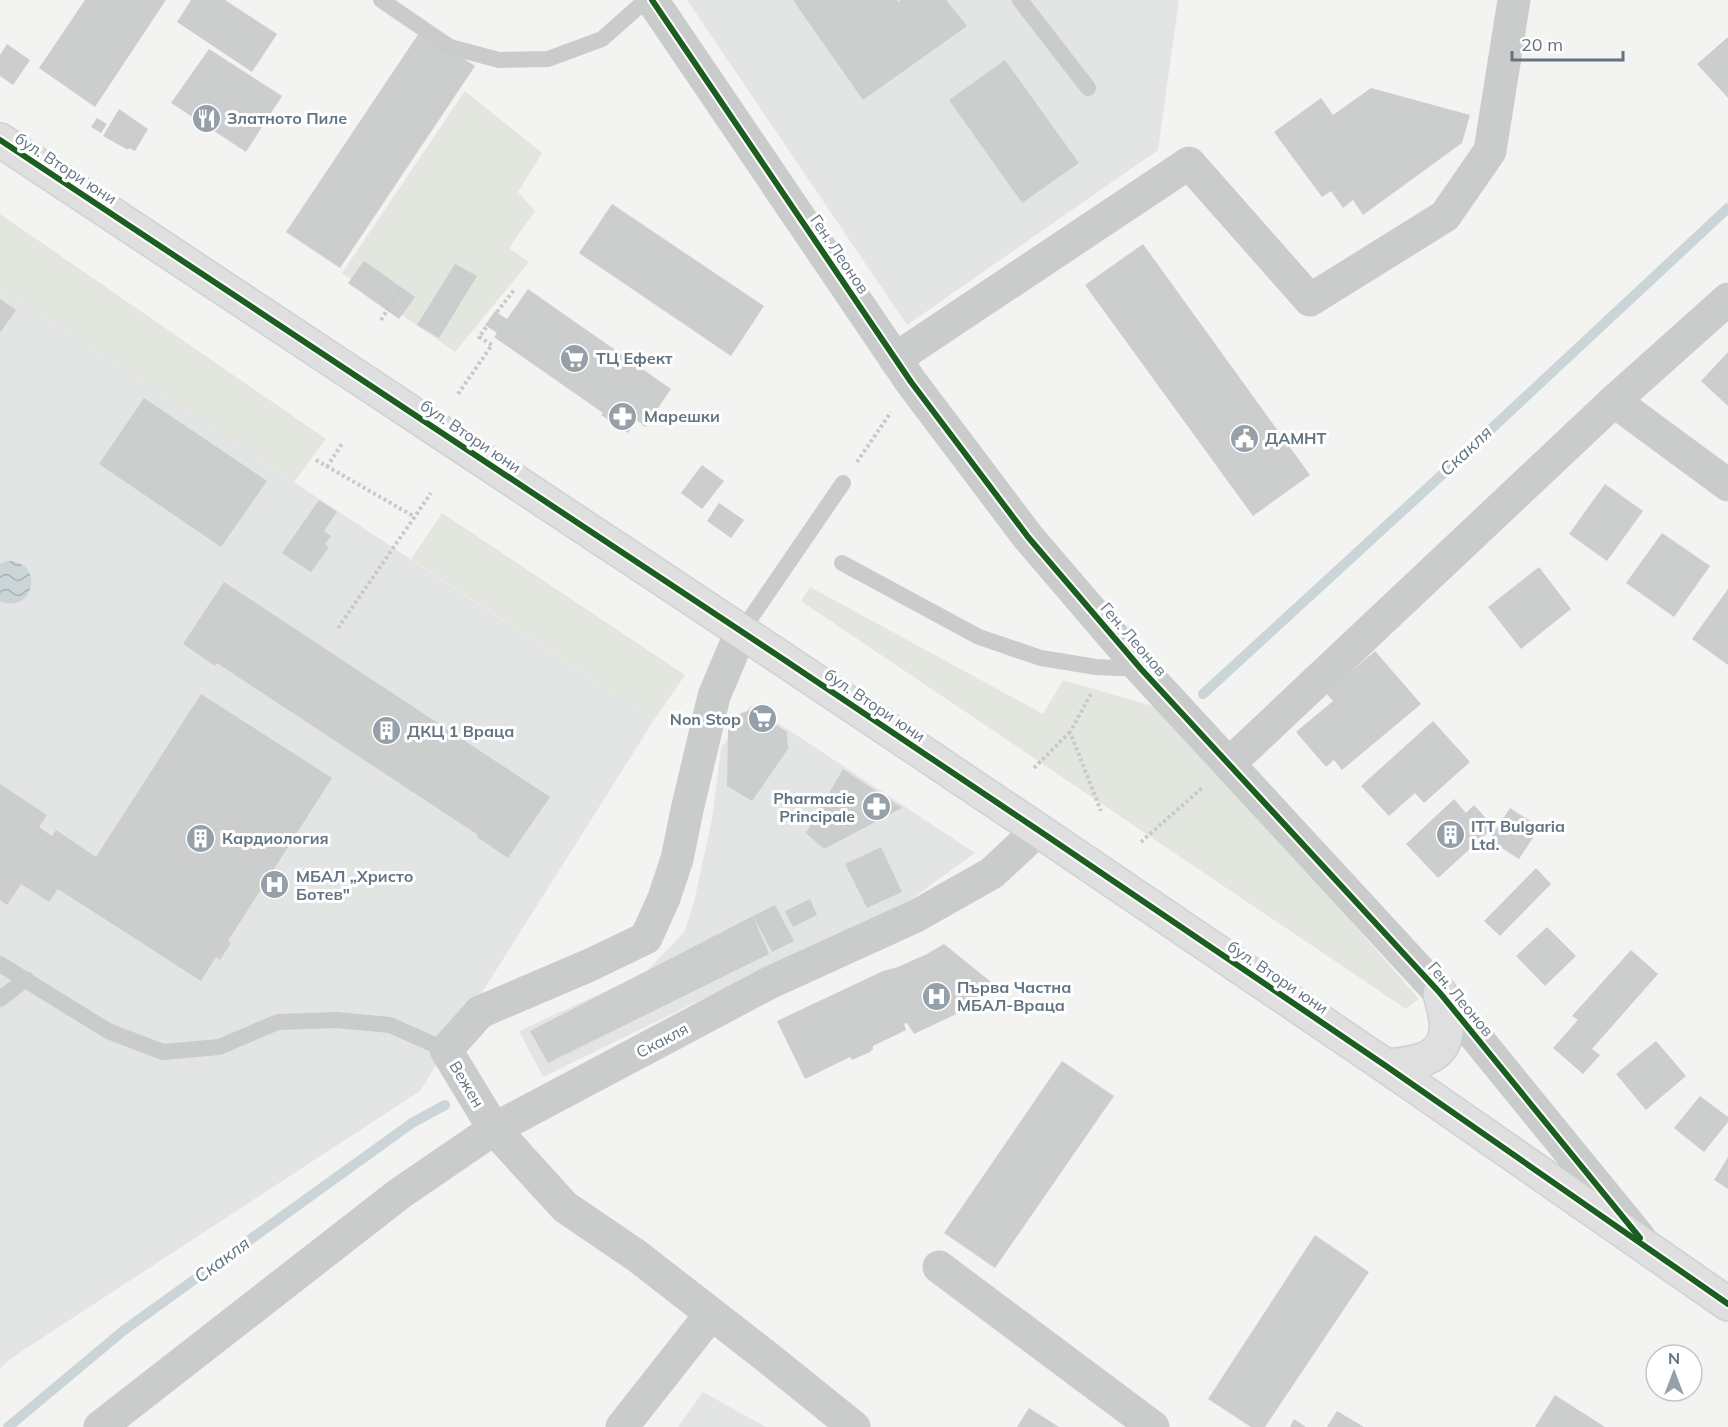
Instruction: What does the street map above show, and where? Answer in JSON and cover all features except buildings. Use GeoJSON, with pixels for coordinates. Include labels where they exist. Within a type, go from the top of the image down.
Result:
{"type":"FeatureCollection","features":[{"type":"Feature","properties":{"kind":"street","name":"Ген. Леонов"},"geometry":{"type":"LineString","coordinates":[[652,0],[903,370],[1028,537],[1142,669],[1440,993],[1652,1252]]}},
{"type":"Feature","properties":{"kind":"street"},"geometry":{"type":"LineString","coordinates":[[903,370],[1189,163],[1310,300],[1445,216],[1490,151],[1514,0]]}},
{"type":"Feature","properties":{"kind":"street","name":"бул. Втори юни"},"geometry":{"type":"LineString","coordinates":[[0,140],[1038,830],[1386,1066],[1728,1304]]}},
{"type":"Feature","properties":{"kind":"street"},"geometry":{"type":"LineString","coordinates":[[1230,763],[1614,401],[1728,299]]}},
{"type":"Feature","properties":{"kind":"street"},"geometry":{"type":"LineString","coordinates":[[1614,401],[1728,485]]}},
{"type":"Feature","properties":{"kind":"street","name":"Вежен"},"geometry":{"type":"LineString","coordinates":[[741,632],[714,696],[677,859],[664,898],[646,938],[590,965],[480,1012],[446,1050],[494,1129],[565,1207],[637,1256],[854,1427]]}},
{"type":"Feature","properties":{"kind":"street","name":"Скакля"},"geometry":{"type":"LineString","coordinates":[[100,1427],[399,1194],[494,1129],[769,983],[916,916],[992,873],[1038,830]]}},
{"type":"Feature","properties":{"kind":"street"},"geometry":{"type":"LineString","coordinates":[[1386,1066],[1408,1064],[1436,1053],[1443,1046],[1447,1030],[1440,993]]}},
{"type":"Feature","properties":{"kind":"street"},"geometry":{"type":"LineString","coordinates":[[939,1267],[1153,1427]]}},
{"type":"Feature","properties":{"kind":"street"},"geometry":{"type":"LineString","coordinates":[[622,1427],[711,1314]]}},
{"type":"Feature","properties":{"kind":"lane"},"geometry":{"type":"LineString","coordinates":[[381,0],[450,47],[499,60],[548,59],[602,39],[646,0]]}},
{"type":"Feature","properties":{"kind":"lane"},"geometry":{"type":"LineString","coordinates":[[1020,0],[1088,88]]}},
{"type":"Feature","properties":{"kind":"lane"},"geometry":{"type":"LineString","coordinates":[[741,632],[843,483]]}},
{"type":"Feature","properties":{"kind":"lane"},"geometry":{"type":"LineString","coordinates":[[842,563],[979,637],[1041,658],[1096,667],[1142,669]]}},
{"type":"Feature","properties":{"kind":"lane"},"geometry":{"type":"LineString","coordinates":[[0,964],[108,1031],[163,1052],[219,1047],[278,1022],[336,1020],[390,1025],[446,1050]]}},
{"type":"Feature","properties":{"kind":"lane"},"geometry":{"type":"LineString","coordinates":[[0,999],[26,979]]}},
{"type":"Feature","properties":{"kind":"path"},"geometry":{"type":"LineString","coordinates":[[381,320],[400,289]]}},
{"type":"Feature","properties":{"kind":"path"},"geometry":{"type":"LineString","coordinates":[[497,312],[514,290]]}},
{"type":"Feature","properties":{"kind":"path"},"geometry":{"type":"LineString","coordinates":[[458,394],[492,345],[479,336],[487,326]]}},
{"type":"Feature","properties":{"kind":"path"},"geometry":{"type":"LineString","coordinates":[[843,483],[903,370]]}},
{"type":"Feature","properties":{"kind":"path"},"geometry":{"type":"LineString","coordinates":[[327,467],[343,442]]}},
{"type":"Feature","properties":{"kind":"path"},"geometry":{"type":"LineString","coordinates":[[316,460],[415,517]]}},
{"type":"Feature","properties":{"kind":"path"},"geometry":{"type":"LineString","coordinates":[[338,628],[431,493]]}},
{"type":"Feature","properties":{"kind":"path"},"geometry":{"type":"LineString","coordinates":[[1034,768],[1070,732],[1092,693],[1079,664]]}},
{"type":"Feature","properties":{"kind":"path"},"geometry":{"type":"LineString","coordinates":[[1070,732],[1101,812]]}},
{"type":"Feature","properties":{"kind":"path"},"geometry":{"type":"LineString","coordinates":[[1141,842],[1230,763]]}},
{"type":"Feature","properties":{"kind":"shaded area"},"geometry":{"type":"Polygon","coordinates":[[[687,0],[1179,0],[1158,150],[907,325],[687,0]]]}},
{"type":"Feature","properties":{"kind":"shaded area"},"geometry":{"type":"Polygon","coordinates":[[[465,91],[542,153],[518,192],[535,211],[509,248],[529,262],[455,352],[342,273],[465,91]]]}},
{"type":"Feature","properties":{"kind":"shaded area"},"geometry":{"type":"Polygon","coordinates":[[[0,214],[326,439],[294,482],[0,288],[0,214]]]}},
{"type":"Feature","properties":{"kind":"shaded area","name":"МБАЛ „Христо Ботев\""},"geometry":{"type":"Polygon","coordinates":[[[0,288],[654,720],[420,1091],[13,1357],[0,1368],[0,288]]]}},
{"type":"Feature","properties":{"kind":"shaded area"},"geometry":{"type":"Polygon","coordinates":[[[442,513],[685,675],[654,720],[411,559],[442,513]]]}},
{"type":"Feature","properties":{"kind":"shaded area"},"geometry":{"type":"Polygon","coordinates":[[[810,587],[1043,714],[1063,680],[1156,707],[1221,772],[1419,999],[1406,1009],[801,601],[810,587]]]}},
{"type":"Feature","properties":{"kind":"shaded area"},"geometry":{"type":"Polygon","coordinates":[[[751,705],[975,853],[902,906],[723,989],[543,1077],[519,1031],[645,973],[685,931],[694,902],[712,819],[721,748],[751,705]]]}},
{"type":"Feature","properties":{"kind":"shaded area"},"geometry":{"type":"Polygon","coordinates":[[[703,1392],[766,1427],[678,1427],[703,1392]]]}},
{"type":"Feature","properties":{"kind":"water"},"geometry":{"type":"Polygon","coordinates":[[[7,561],[20,563],[27,569],[31,578],[31,587],[27,595],[21,601],[11,604],[0,601],[0,564],[7,561]]]}},
{"type":"Feature","properties":{"kind":"waterway","name":"Скакля"},"geometry":{"type":"LineString","coordinates":[[1203,694],[1728,208]]}},
{"type":"Feature","properties":{"kind":"waterway","name":"Скакля"},"geometry":{"type":"LineString","coordinates":[[8,1427],[123,1331],[412,1123],[445,1105]]}},
{"type":"Feature","properties":{"kind":"cycle path"},"geometry":{"type":"LineString","coordinates":[[652,0],[911,382],[1028,537],[1141,669],[1440,993],[1640,1238]]}},
{"type":"Feature","properties":{"kind":"cycle path"},"geometry":{"type":"LineString","coordinates":[[0,140],[1038,830],[1386,1066],[1728,1304]]}},
{"type":"Feature","properties":{"kind":"place","name":"Златното Пиле"},"geometry":{"type":"Point","coordinates":[206,118]}},
{"type":"Feature","properties":{"kind":"place","name":"ТЦ Ефект"},"geometry":{"type":"Point","coordinates":[575,358]}},
{"type":"Feature","properties":{"kind":"place","name":"Марешки"},"geometry":{"type":"Point","coordinates":[623,416]}},
{"type":"Feature","properties":{"kind":"place","name":"ДАМНТ"},"geometry":{"type":"Point","coordinates":[1244,438]}},
{"type":"Feature","properties":{"kind":"place","name":"Non Stop"},"geometry":{"type":"Point","coordinates":[762,719]}},
{"type":"Feature","properties":{"kind":"place","name":"ДКЦ 1 Враца"},"geometry":{"type":"Point","coordinates":[386,731]}},
{"type":"Feature","properties":{"kind":"place","name":"Pharmacie Principale"},"geometry":{"type":"Point","coordinates":[876,807]}},
{"type":"Feature","properties":{"kind":"place","name":"ITT Bulgaria Ltd."},"geometry":{"type":"Point","coordinates":[1450,835]}},
{"type":"Feature","properties":{"kind":"place","name":"Кардиология"},"geometry":{"type":"Point","coordinates":[201,838]}},
{"type":"Feature","properties":{"kind":"place","name":"МБАЛ „Христо Ботев\""},"geometry":{"type":"Point","coordinates":[275,885]}},
{"type":"Feature","properties":{"kind":"place","name":"Първа Частна МБАЛ-Враца"},"geometry":{"type":"Point","coordinates":[936,996]}}]}
